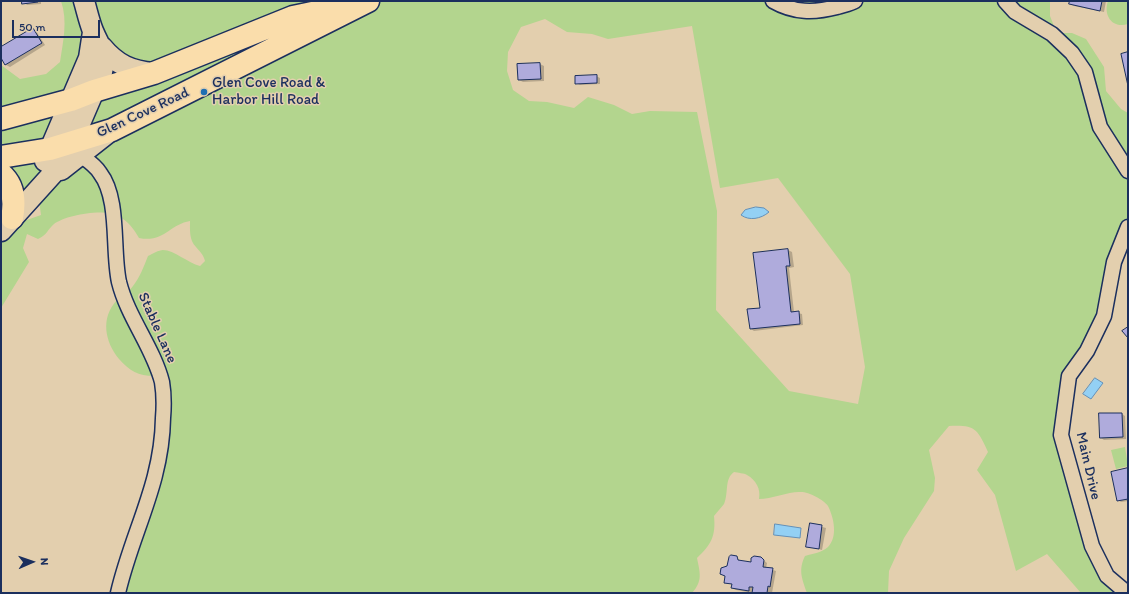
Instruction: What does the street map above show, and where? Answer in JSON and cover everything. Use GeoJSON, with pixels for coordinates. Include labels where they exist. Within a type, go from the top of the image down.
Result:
{"type":"FeatureCollection","features":[{"type":"Feature","properties":{"kind":"main road","name":"Glen Cove Road"},"geometry":{"type":"LineString","coordinates":[[1,119],[71,100],[94,91],[154,73],[293,17],[365,2]]}},
{"type":"Feature","properties":{"kind":"main road","name":"Glen Cove Road"},"geometry":{"type":"LineString","coordinates":[[1,157],[50,149],[76,149],[365,2]]}},
{"type":"Feature","properties":{"kind":"main road"},"geometry":{"type":"LineString","coordinates":[[1,174],[7,181],[12,191],[14,206],[7,224]]}},
{"type":"Feature","properties":{"kind":"street"},"geometry":{"type":"LineString","coordinates":[[7,224],[76,149],[104,62],[84,1]]}},
{"type":"Feature","properties":{"kind":"street"},"geometry":{"type":"LineString","coordinates":[[772,1],[800,11],[820,12],[855,1]]}},
{"type":"Feature","properties":{"kind":"street"},"geometry":{"type":"LineString","coordinates":[[1005,1],[1015,12],[1052,34],[1072,53],[1085,72],[1100,127],[1128,172]]}},
{"type":"Feature","properties":{"kind":"street"},"geometry":{"type":"LineString","coordinates":[[98,40],[118,63],[127,68],[154,73]]}},
{"type":"Feature","properties":{"kind":"street"},"geometry":{"type":"LineString","coordinates":[[28,201],[98,40]]}},
{"type":"Feature","properties":{"kind":"street","name":"Stable Lane"},"geometry":{"type":"LineString","coordinates":[[76,149],[92,164],[105,180],[115,227],[116,257],[120,283],[131,313],[155,361],[164,396],[163,430],[156,477],[142,523],[123,571],[118,593]]}},
{"type":"Feature","properties":{"kind":"street","name":"Main Drive"},"geometry":{"type":"LineString","coordinates":[[1127,593],[1107,576],[1092,546],[1061,434],[1069,376],[1087,351],[1104,316],[1114,262],[1128,227]]}},
{"type":"Feature","properties":{"kind":"green space"},"geometry":{"type":"Polygon","coordinates":[[[61,1],[1050,1],[1050,16],[1056,31],[1062,33],[1072,33],[1086,39],[1104,67],[1106,91],[1121,109],[1128,113],[1128,227],[1104,316],[1080,359],[1061,435],[1081,522],[1121,593],[1081,593],[1047,554],[1016,571],[995,495],[977,470],[988,452],[978,433],[970,427],[949,426],[929,450],[935,478],[934,491],[904,538],[889,571],[888,593],[807,593],[802,579],[801,570],[805,556],[825,549],[831,543],[833,538],[834,527],[828,506],[816,497],[808,493],[801,492],[759,499],[758,488],[753,479],[746,474],[734,472],[729,478],[724,504],[714,516],[712,540],[697,558],[700,577],[698,585],[692,593],[118,593],[142,523],[164,396],[154,376],[139,374],[131,370],[114,352],[110,345],[106,330],[108,314],[117,300],[130,290],[135,283],[148,256],[163,250],[172,252],[200,266],[205,261],[192,241],[190,235],[190,221],[177,226],[161,236],[148,239],[139,238],[128,223],[122,218],[112,214],[95,213],[76,215],[54,224],[46,234],[38,239],[27,234],[23,248],[29,262],[1,308],[1,236],[21,222],[41,215],[39,200],[28,201],[1,174],[1,65],[20,79],[46,74],[60,62],[65,24],[61,1]],[[545,19],[521,27],[508,52],[507,71],[513,90],[529,101],[547,102],[574,108],[588,97],[614,105],[632,114],[650,111],[697,112],[717,211],[716,310],[789,391],[858,404],[865,367],[850,274],[778,178],[720,188],[692,26],[608,39],[592,34],[567,32],[545,19]]]}},
{"type":"Feature","properties":{"kind":"green space"},"geometry":{"type":"Polygon","coordinates":[[[1108,1],[1128,1],[1128,24],[1117,24],[1110,20],[1107,11],[1108,1]]]}},
{"type":"Feature","properties":{"kind":"green space"},"geometry":{"type":"Polygon","coordinates":[[[1125,447],[1128,466],[1116,469],[1111,450],[1125,447]]]}},
{"type":"Feature","properties":{"kind":"water"},"geometry":{"type":"Polygon","coordinates":[[[756,207],[764,208],[769,212],[751,219],[741,215],[745,210],[756,207]]]}},
{"type":"Feature","properties":{"kind":"water"},"geometry":{"type":"Polygon","coordinates":[[[1095,378],[1103,383],[1091,399],[1083,394],[1095,378]]]}},
{"type":"Feature","properties":{"kind":"water"},"geometry":{"type":"Polygon","coordinates":[[[775,524],[801,528],[800,538],[774,535],[775,524]]]}},
{"type":"Feature","properties":{"kind":"building"},"geometry":{"type":"Polygon","coordinates":[[[22,1],[38,1],[38,2],[22,4],[22,1]]]}},
{"type":"Feature","properties":{"kind":"building"},"geometry":{"type":"Polygon","coordinates":[[[1070,1],[1102,1],[1100,11],[1069,4],[1070,1]]]}},
{"type":"Feature","properties":{"kind":"building"},"geometry":{"type":"Polygon","coordinates":[[[33,28],[42,43],[5,65],[1,58],[1,47],[33,28]]]}},
{"type":"Feature","properties":{"kind":"building"},"geometry":{"type":"Polygon","coordinates":[[[1128,52],[1128,86],[1121,54],[1128,52]]]}},
{"type":"Feature","properties":{"kind":"building"},"geometry":{"type":"Polygon","coordinates":[[[540,63],[541,79],[518,80],[517,64],[540,63]]]}},
{"type":"Feature","properties":{"kind":"building"},"geometry":{"type":"Polygon","coordinates":[[[597,75],[597,83],[575,84],[575,76],[597,75]]]}},
{"type":"Feature","properties":{"kind":"building"},"geometry":{"type":"Polygon","coordinates":[[[788,249],[790,266],[786,266],[791,312],[799,311],[800,324],[750,329],[747,309],[760,308],[753,253],[788,249]]]}},
{"type":"Feature","properties":{"kind":"building"},"geometry":{"type":"Polygon","coordinates":[[[1128,327],[1128,338],[1122,331],[1128,327]]]}},
{"type":"Feature","properties":{"kind":"building"},"geometry":{"type":"Polygon","coordinates":[[[1099,413],[1122,413],[1123,437],[1100,438],[1099,413]]]}},
{"type":"Feature","properties":{"kind":"building"},"geometry":{"type":"Polygon","coordinates":[[[1128,468],[1128,499],[1117,501],[1111,472],[1128,468]]]}},
{"type":"Feature","properties":{"kind":"building"},"geometry":{"type":"Polygon","coordinates":[[[810,523],[822,525],[819,549],[806,547],[810,523]]]}},
{"type":"Feature","properties":{"kind":"building"},"geometry":{"type":"Polygon","coordinates":[[[731,555],[737,556],[738,560],[751,562],[751,558],[754,556],[761,557],[764,560],[763,567],[773,568],[770,587],[768,586],[767,593],[752,593],[753,587],[749,587],[749,591],[731,588],[732,584],[724,583],[725,576],[720,574],[721,568],[727,566],[731,555]]]}},
{"type":"Feature","properties":{"kind":"place","name":"Glen Cove Road & Harbor Hill Road"},"geometry":{"type":"Point","coordinates":[204,92]}}]}
